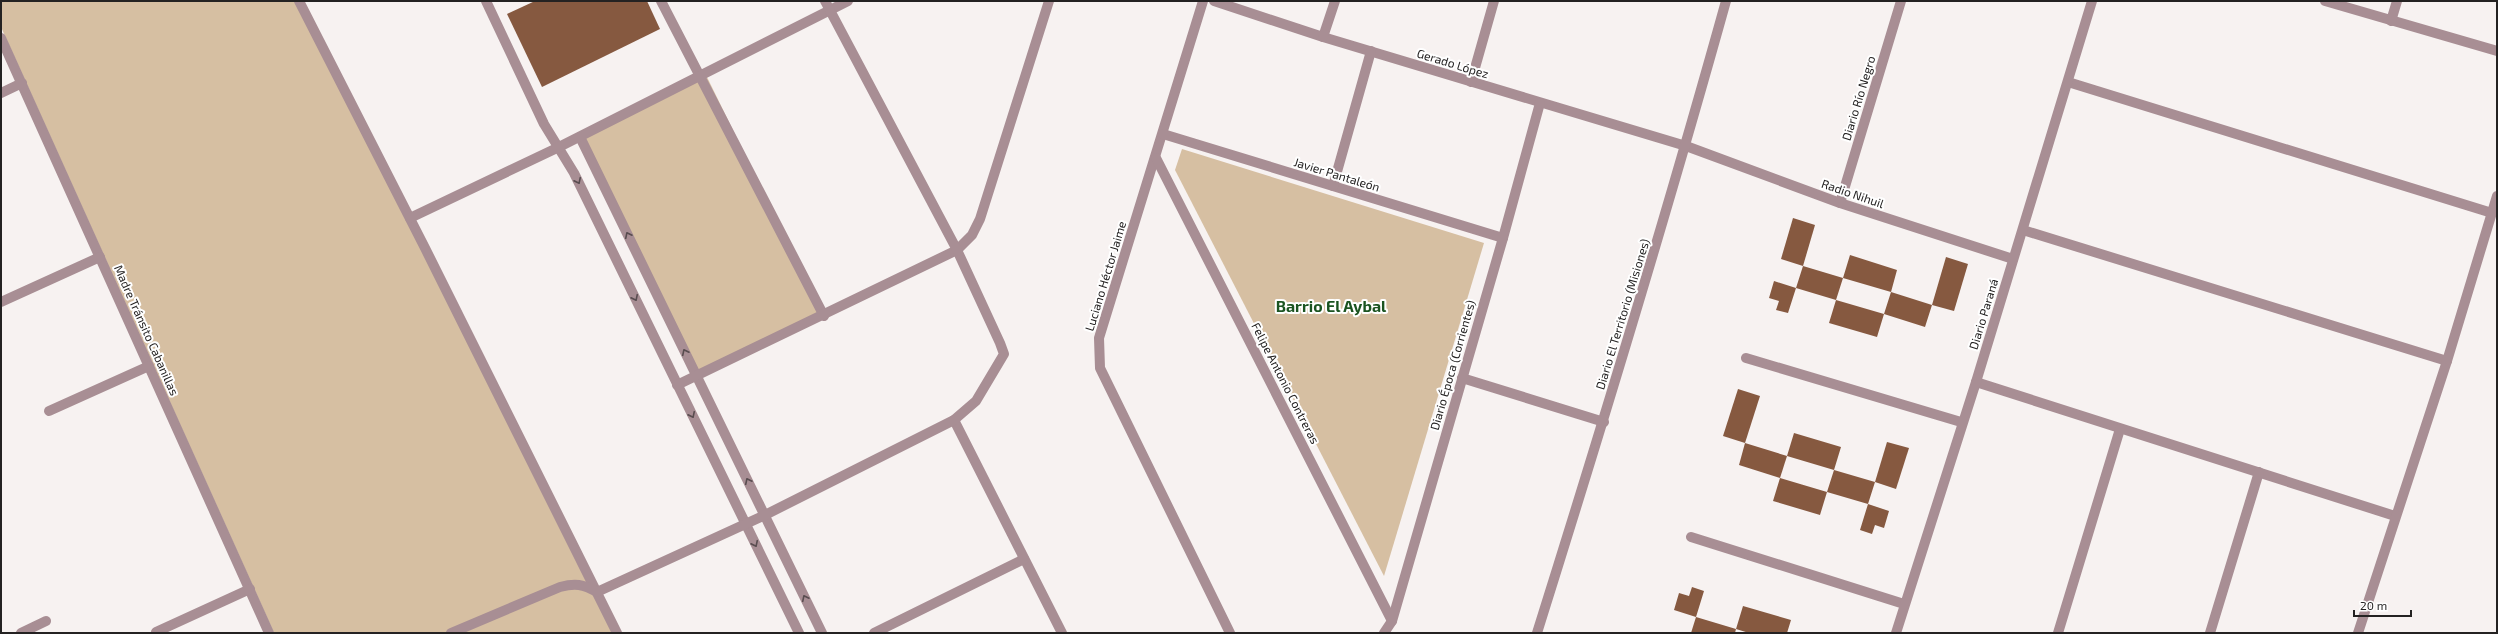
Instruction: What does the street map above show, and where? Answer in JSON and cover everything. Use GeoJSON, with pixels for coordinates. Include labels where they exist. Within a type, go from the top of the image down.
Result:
{"type":"FeatureCollection","features":[{"type":"Feature","properties":{"kind":"street"},"geometry":{"type":"LineString","coordinates":[[299,1],[410,218],[617,633]]}},
{"type":"Feature","properties":{"kind":"street"},"geometry":{"type":"LineString","coordinates":[[486,1],[557,148],[574,173],[799,633]]}},
{"type":"Feature","properties":{"kind":"street"},"geometry":{"type":"LineString","coordinates":[[661,1],[824,316]]}},
{"type":"Feature","properties":{"kind":"street"},"geometry":{"type":"LineString","coordinates":[[410,218],[580,137],[699,76],[827,6],[848,1]]}},
{"type":"Feature","properties":{"kind":"street"},"geometry":{"type":"LineString","coordinates":[[677,385],[824,316],[957,250],[972,235],[980,219],[1049,1]]}},
{"type":"Feature","properties":{"kind":"street","name":"Luciano Héctor Jaime"},"geometry":{"type":"LineString","coordinates":[[1203,1],[1156,158],[1099,338],[1100,368],[1230,633]]}},
{"type":"Feature","properties":{"kind":"street","name":"Gerado López"},"geometry":{"type":"LineString","coordinates":[[1214,1],[1324,37],[1686,146]]}},
{"type":"Feature","properties":{"kind":"street"},"geometry":{"type":"LineString","coordinates":[[1324,37],[1335,1]]}},
{"type":"Feature","properties":{"kind":"street"},"geometry":{"type":"LineString","coordinates":[[1471,82],[1494,1]]}},
{"type":"Feature","properties":{"kind":"street","name":"Diario El Territorio (Misiones)"},"geometry":{"type":"LineString","coordinates":[[1537,633],[1604,422],[1686,146],[1726,1]]}},
{"type":"Feature","properties":{"kind":"street","name":"Diario Río Negro"},"geometry":{"type":"LineString","coordinates":[[1840,203],[1901,1]]}},
{"type":"Feature","properties":{"kind":"street","name":"Diario Paraná"},"geometry":{"type":"LineString","coordinates":[[1896,633],[1961,422],[1976,382],[2092,1]]}},
{"type":"Feature","properties":{"kind":"street"},"geometry":{"type":"LineString","coordinates":[[2325,1],[2497,51]]}},
{"type":"Feature","properties":{"kind":"street"},"geometry":{"type":"LineString","coordinates":[[2391,21],[2397,1]]}},
{"type":"Feature","properties":{"kind":"street"},"geometry":{"type":"LineString","coordinates":[[597,592],[765,515],[954,420],[976,401],[1004,354],[957,250],[827,6]]}},
{"type":"Feature","properties":{"kind":"street","name":"Madre Tránsito Cabanillas"},"geometry":{"type":"LineString","coordinates":[[1,38],[269,633]]}},
{"type":"Feature","properties":{"kind":"street"},"geometry":{"type":"LineString","coordinates":[[1333,186],[1371,51]]}},
{"type":"Feature","properties":{"kind":"street"},"geometry":{"type":"LineString","coordinates":[[2068,82],[2492,213]]}},
{"type":"Feature","properties":{"kind":"street"},"geometry":{"type":"LineString","coordinates":[[1,93],[22,83]]}},
{"type":"Feature","properties":{"kind":"street","name":"Diario Época (Corrientes)"},"geometry":{"type":"LineString","coordinates":[[1384,633],[1392,621],[1503,238],[1540,103]]}},
{"type":"Feature","properties":{"kind":"street","name":"Javier Pantaleón"},"geometry":{"type":"LineString","coordinates":[[1163,134],[1503,238]]}},
{"type":"Feature","properties":{"kind":"street"},"geometry":{"type":"LineString","coordinates":[[580,137],[822,633]]}},
{"type":"Feature","properties":{"kind":"street","name":"Radio Nihuil"},"geometry":{"type":"LineString","coordinates":[[1686,146],[1840,203],[2013,259]]}},
{"type":"Feature","properties":{"kind":"street","name":"Felipe Antonio Contreras"},"geometry":{"type":"LineString","coordinates":[[1156,158],[1392,621]]}},
{"type":"Feature","properties":{"kind":"street"},"geometry":{"type":"LineString","coordinates":[[2358,633],[2395,516],[2447,362],[2497,196]]}},
{"type":"Feature","properties":{"kind":"street"},"geometry":{"type":"LineString","coordinates":[[2023,230],[2447,362]]}},
{"type":"Feature","properties":{"kind":"street"},"geometry":{"type":"LineString","coordinates":[[1,302],[100,257]]}},
{"type":"Feature","properties":{"kind":"street"},"geometry":{"type":"LineString","coordinates":[[1746,358],[1961,422]]}},
{"type":"Feature","properties":{"kind":"street"},"geometry":{"type":"LineString","coordinates":[[49,411],[149,366]]}},
{"type":"Feature","properties":{"kind":"street"},"geometry":{"type":"LineString","coordinates":[[1462,378],[1604,422]]}},
{"type":"Feature","properties":{"kind":"street"},"geometry":{"type":"LineString","coordinates":[[1976,382],[2395,516]]}},
{"type":"Feature","properties":{"kind":"street"},"geometry":{"type":"LineString","coordinates":[[954,420],[1062,633]]}},
{"type":"Feature","properties":{"kind":"street"},"geometry":{"type":"LineString","coordinates":[[2058,633],[2120,429]]}},
{"type":"Feature","properties":{"kind":"street"},"geometry":{"type":"LineString","coordinates":[[2210,633],[2259,472]]}},
{"type":"Feature","properties":{"kind":"street"},"geometry":{"type":"LineString","coordinates":[[1691,537],[1904,604]]}},
{"type":"Feature","properties":{"kind":"street"},"geometry":{"type":"LineString","coordinates":[[874,633],[1024,559]]}},
{"type":"Feature","properties":{"kind":"street"},"geometry":{"type":"LineString","coordinates":[[451,633],[560,587],[575,583],[584,585],[597,592]]}},
{"type":"Feature","properties":{"kind":"street"},"geometry":{"type":"LineString","coordinates":[[156,632],[250,589]]}},
{"type":"Feature","properties":{"kind":"street"},"geometry":{"type":"LineString","coordinates":[[21,633],[46,621]]}},
{"type":"Feature","properties":{"kind":"shaded area"},"geometry":{"type":"Polygon","coordinates":[[[1,1],[298,1],[614,633],[274,633],[1,27],[1,1]]]}},
{"type":"Feature","properties":{"kind":"shaded area"},"geometry":{"type":"Polygon","coordinates":[[[705,73],[824,316],[697,375],[581,137],[705,73]]]}},
{"type":"Feature","properties":{"kind":"shaded area"},"geometry":{"type":"Polygon","coordinates":[[[1182,149],[1484,243],[1384,576],[1175,170],[1182,149]]]}},
{"type":"Feature","properties":{"kind":"building"},"geometry":{"type":"Polygon","coordinates":[[[535,1],[647,1],[660,29],[542,87],[507,14],[535,1]]]}},
{"type":"Feature","properties":{"kind":"building"},"geometry":{"type":"Polygon","coordinates":[[[1793,218],[1815,225],[1803,266],[1781,259],[1793,218]]]}},
{"type":"Feature","properties":{"kind":"building"},"geometry":{"type":"Polygon","coordinates":[[[1850,255],[1897,270],[1891,292],[1843,278],[1850,255]]]}},
{"type":"Feature","properties":{"kind":"building"},"geometry":{"type":"Polygon","coordinates":[[[1946,257],[1968,264],[1954,311],[1932,305],[1946,257]]]}},
{"type":"Feature","properties":{"kind":"building"},"geometry":{"type":"Polygon","coordinates":[[[1803,266],[1843,278],[1836,300],[1796,288],[1803,266]]]}},
{"type":"Feature","properties":{"kind":"building"},"geometry":{"type":"Polygon","coordinates":[[[1774,281],[1796,288],[1788,313],[1776,310],[1779,301],[1769,298],[1774,281]]]}},
{"type":"Feature","properties":{"kind":"building"},"geometry":{"type":"Polygon","coordinates":[[[1891,292],[1932,305],[1925,327],[1884,314],[1891,292]]]}},
{"type":"Feature","properties":{"kind":"building"},"geometry":{"type":"Polygon","coordinates":[[[1836,300],[1884,314],[1877,337],[1829,323],[1836,300]]]}},
{"type":"Feature","properties":{"kind":"building"},"geometry":{"type":"Polygon","coordinates":[[[1738,389],[1760,396],[1745,443],[1723,436],[1738,389]]]}},
{"type":"Feature","properties":{"kind":"building"},"geometry":{"type":"Polygon","coordinates":[[[1794,433],[1841,447],[1834,470],[1787,456],[1794,433]]]}},
{"type":"Feature","properties":{"kind":"building"},"geometry":{"type":"Polygon","coordinates":[[[1887,442],[1909,448],[1896,489],[1875,482],[1887,442]]]}},
{"type":"Feature","properties":{"kind":"building"},"geometry":{"type":"Polygon","coordinates":[[[1745,443],[1787,456],[1780,478],[1739,465],[1745,443]]]}},
{"type":"Feature","properties":{"kind":"building"},"geometry":{"type":"Polygon","coordinates":[[[1834,470],[1875,482],[1868,504],[1827,492],[1834,470]]]}},
{"type":"Feature","properties":{"kind":"building"},"geometry":{"type":"Polygon","coordinates":[[[1780,478],[1827,492],[1820,515],[1773,501],[1780,478]]]}},
{"type":"Feature","properties":{"kind":"building"},"geometry":{"type":"Polygon","coordinates":[[[1868,504],[1889,511],[1884,528],[1875,525],[1872,534],[1860,530],[1868,504]]]}},
{"type":"Feature","properties":{"kind":"building"},"geometry":{"type":"Polygon","coordinates":[[[1692,587],[1704,591],[1696,617],[1674,610],[1679,593],[1689,596],[1692,587]]]}},
{"type":"Feature","properties":{"kind":"building"},"geometry":{"type":"Polygon","coordinates":[[[1743,606],[1791,620],[1787,633],[1749,633],[1736,629],[1743,606]]]}},
{"type":"Feature","properties":{"kind":"building"},"geometry":{"type":"Polygon","coordinates":[[[1696,617],[1736,629],[1735,633],[1691,633],[1696,617]]]}},
{"type":"Feature","properties":{"kind":"district","name":"Barrio El Aybal"},"geometry":{"type":"Point","coordinates":[1331,305]}}]}
